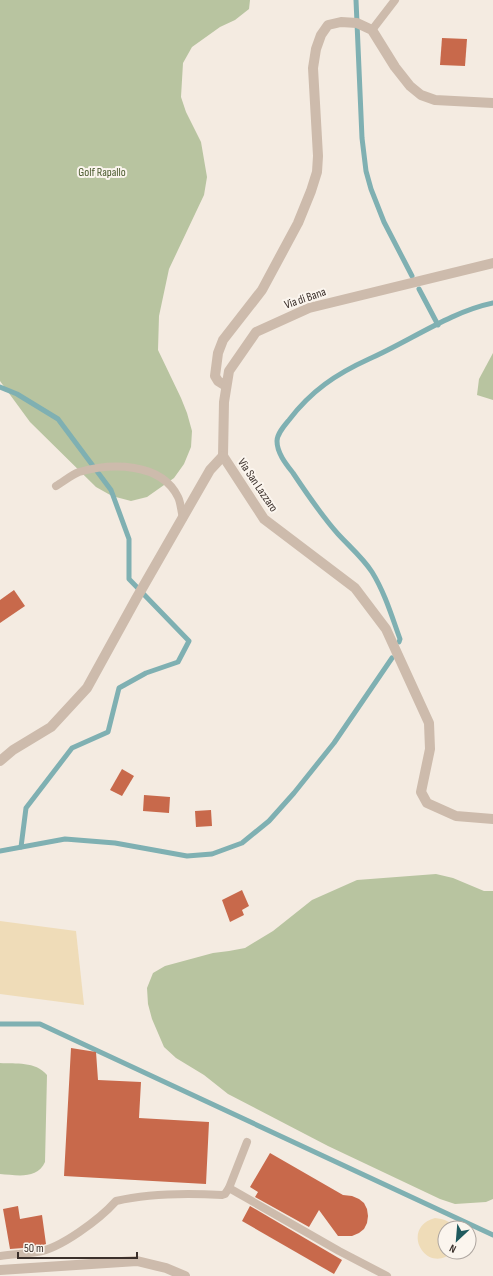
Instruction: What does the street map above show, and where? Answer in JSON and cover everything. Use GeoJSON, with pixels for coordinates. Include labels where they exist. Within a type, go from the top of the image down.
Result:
{"type":"FeatureCollection","features":[{"type":"Feature","properties":{"kind":"street"},"geometry":{"type":"LineString","coordinates":[[226,386],[218,381],[215,376],[218,353],[223,340],[245,313],[265,283],[298,223],[317,172],[318,156],[312,68],[316,49],[321,36],[328,25],[341,22],[357,23],[372,30],[395,67],[410,86],[421,95],[435,100],[493,103]]}},
{"type":"Feature","properties":{"kind":"street","name":"Via di Bana"},"geometry":{"type":"LineString","coordinates":[[223,456],[224,402],[229,371],[256,332],[309,308],[493,263]]}},
{"type":"Feature","properties":{"kind":"street","name":"Via San Lazzaro"},"geometry":{"type":"LineString","coordinates":[[0,761],[13,750],[52,727],[87,688],[210,470],[223,456],[264,519],[356,588],[386,629],[429,723],[430,749],[420,792],[427,803],[456,816],[493,819]]}},
{"type":"Feature","properties":{"kind":"street"},"geometry":{"type":"LineString","coordinates":[[0,1270],[137,1261],[166,1268],[185,1276]]}},
{"type":"Feature","properties":{"kind":"lane"},"geometry":{"type":"LineString","coordinates":[[372,30],[395,0]]}},
{"type":"Feature","properties":{"kind":"lane"},"geometry":{"type":"LineString","coordinates":[[56,486],[78,472],[116,466],[147,470],[165,479],[178,497],[183,518]]}},
{"type":"Feature","properties":{"kind":"lane"},"geometry":{"type":"LineString","coordinates":[[0,1256],[38,1252],[53,1248],[93,1222],[116,1201],[156,1195],[225,1194],[229,1188],[247,1142]]}},
{"type":"Feature","properties":{"kind":"lane"},"geometry":{"type":"LineString","coordinates":[[229,1188],[339,1251],[387,1276]]}},
{"type":"Feature","properties":{"kind":"green space","name":"Golf Rapallo"},"geometry":{"type":"Polygon","coordinates":[[[0,0],[250,0],[249,9],[235,20],[220,27],[192,47],[183,63],[181,97],[186,112],[201,142],[207,177],[204,195],[169,269],[159,316],[158,350],[187,413],[192,431],[191,447],[184,464],[174,478],[147,497],[131,501],[112,496],[96,487],[30,422],[0,381],[0,0]]]}},
{"type":"Feature","properties":{"kind":"green space"},"geometry":{"type":"Polygon","coordinates":[[[493,353],[493,400],[477,395],[479,379],[493,353]]]}},
{"type":"Feature","properties":{"kind":"green space"},"geometry":{"type":"Polygon","coordinates":[[[436,874],[453,878],[484,891],[493,891],[493,1199],[486,1202],[455,1204],[440,1199],[328,1146],[228,1094],[204,1075],[176,1058],[164,1047],[152,1019],[148,1004],[147,988],[153,973],[165,966],[213,953],[245,948],[273,931],[312,900],[357,880],[436,874]]]}},
{"type":"Feature","properties":{"kind":"green space"},"geometry":{"type":"Polygon","coordinates":[[[0,1063],[31,1065],[37,1067],[47,1075],[45,1162],[37,1172],[31,1174],[0,1174],[0,1063]]]}},
{"type":"Feature","properties":{"kind":"sand"},"geometry":{"type":"Polygon","coordinates":[[[0,921],[76,931],[84,1005],[0,994],[0,921]]]}},
{"type":"Feature","properties":{"kind":"sand"},"geometry":{"type":"Polygon","coordinates":[[[435,1218],[444,1220],[437,1220],[437,1258],[426,1254],[420,1248],[418,1239],[419,1231],[424,1223],[435,1218]]]}},
{"type":"Feature","properties":{"kind":"building"},"geometry":{"type":"Polygon","coordinates":[[[442,38],[467,39],[465,66],[440,65],[442,38]]]}},
{"type":"Feature","properties":{"kind":"building"},"geometry":{"type":"Polygon","coordinates":[[[14,590],[25,606],[0,623],[0,600],[14,590]]]}},
{"type":"Feature","properties":{"kind":"building"},"geometry":{"type":"Polygon","coordinates":[[[122,769],[134,776],[122,796],[110,790],[122,769]]]}},
{"type":"Feature","properties":{"kind":"building"},"geometry":{"type":"Polygon","coordinates":[[[144,795],[170,797],[169,813],[143,811],[144,795]]]}},
{"type":"Feature","properties":{"kind":"building"},"geometry":{"type":"Polygon","coordinates":[[[211,810],[212,826],[196,827],[195,811],[211,810]]]}},
{"type":"Feature","properties":{"kind":"building"},"geometry":{"type":"Polygon","coordinates":[[[242,890],[249,906],[242,910],[244,915],[230,922],[222,900],[242,890]]]}},
{"type":"Feature","properties":{"kind":"building"},"geometry":{"type":"Polygon","coordinates":[[[71,1048],[96,1052],[98,1080],[141,1082],[139,1118],[209,1122],[206,1184],[64,1176],[71,1048]]]}},
{"type":"Feature","properties":{"kind":"building"},"geometry":{"type":"Polygon","coordinates":[[[270,1153],[343,1195],[352,1196],[364,1203],[368,1216],[364,1229],[352,1236],[338,1236],[319,1210],[309,1227],[255,1197],[258,1192],[250,1187],[270,1153]]]}},
{"type":"Feature","properties":{"kind":"building"},"geometry":{"type":"Polygon","coordinates":[[[18,1206],[20,1219],[42,1215],[46,1244],[36,1247],[10,1249],[3,1209],[18,1206]]]}},
{"type":"Feature","properties":{"kind":"building"},"geometry":{"type":"Polygon","coordinates":[[[250,1206],[342,1260],[334,1274],[242,1221],[250,1206]]]}},
{"type":"Feature","properties":{"kind":"waterway"},"geometry":{"type":"LineString","coordinates":[[356,0],[362,138],[366,171],[371,189],[384,222],[412,276]]}},
{"type":"Feature","properties":{"kind":"waterway"},"geometry":{"type":"LineString","coordinates":[[419,289],[438,325]]}},
{"type":"Feature","properties":{"kind":"waterway"},"geometry":{"type":"LineString","coordinates":[[399,642],[400,639],[388,605],[372,572],[332,527],[314,504],[282,458],[277,445],[277,438],[283,427],[306,400],[335,377],[446,320],[477,307],[493,303]]}},
{"type":"Feature","properties":{"kind":"waterway"},"geometry":{"type":"LineString","coordinates":[[0,387],[17,394],[58,419],[111,490],[129,539],[129,579],[189,641],[178,662],[146,673],[119,688],[108,732],[72,748],[26,808],[21,847]]}},
{"type":"Feature","properties":{"kind":"waterway"},"geometry":{"type":"LineString","coordinates":[[0,851],[65,839],[115,843],[187,856],[212,854],[242,843],[269,821],[294,793],[334,743],[392,658]]}},
{"type":"Feature","properties":{"kind":"waterway"},"geometry":{"type":"LineString","coordinates":[[0,1024],[40,1024],[493,1235]]}}]}
